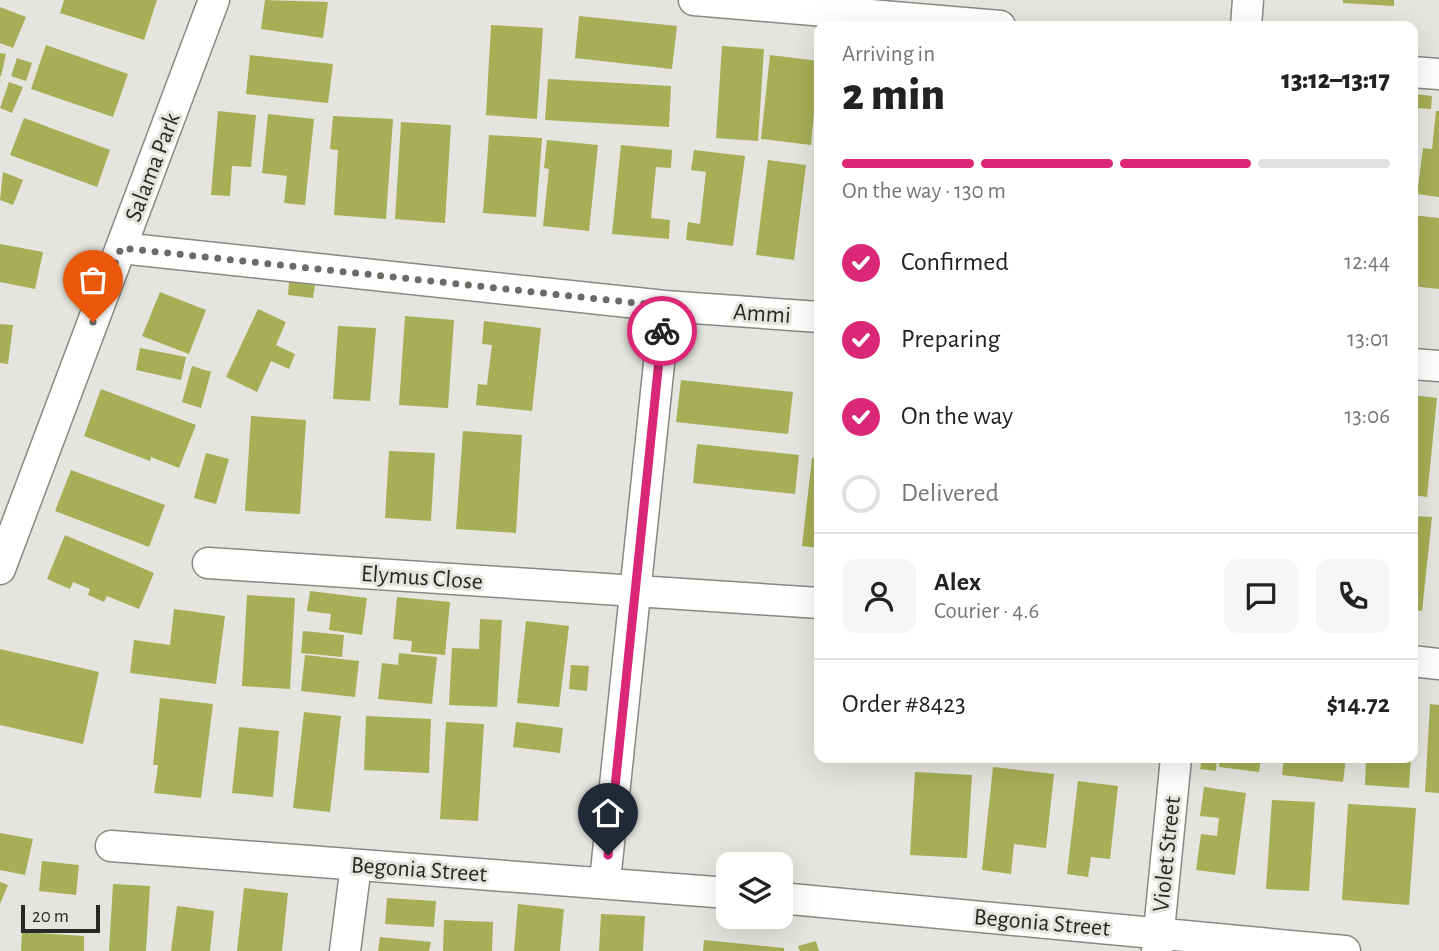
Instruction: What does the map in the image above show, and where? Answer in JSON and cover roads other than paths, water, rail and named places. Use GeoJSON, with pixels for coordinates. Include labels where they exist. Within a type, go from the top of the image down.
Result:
{"type":"FeatureCollection","features":[{"type":"Feature","properties":{"kind":"street","name":"Salama Park"},"geometry":{"type":"LineString","coordinates":[[0,569],[214,0]]}},
{"type":"Feature","properties":{"kind":"street"},"geometry":{"type":"LineString","coordinates":[[694,0],[941,21]]}},
{"type":"Feature","properties":{"kind":"street"},"geometry":{"type":"LineString","coordinates":[[1246,21],[1248,0]]}},
{"type":"Feature","properties":{"kind":"street"},"geometry":{"type":"LineString","coordinates":[[1418,72],[1439,74]]}},
{"type":"Feature","properties":{"kind":"street","name":"Ammi"},"geometry":{"type":"LineString","coordinates":[[121,248],[665,306],[814,317]]}},
{"type":"Feature","properties":{"kind":"street"},"geometry":{"type":"LineString","coordinates":[[605,881],[665,306]]}},
{"type":"Feature","properties":{"kind":"street"},"geometry":{"type":"LineString","coordinates":[[1418,364],[1439,366]]}},
{"type":"Feature","properties":{"kind":"street","name":"Elymus Close"},"geometry":{"type":"LineString","coordinates":[[208,563],[814,603]]}},
{"type":"Feature","properties":{"kind":"street"},"geometry":{"type":"LineString","coordinates":[[1418,662],[1439,664]]}},
{"type":"Feature","properties":{"kind":"street","name":"Violet Street"},"geometry":{"type":"LineString","coordinates":[[1157,942],[1175,763]]}},
{"type":"Feature","properties":{"kind":"street","name":"Begonia Street"},"geometry":{"type":"LineString","coordinates":[[111,846],[356,866],[605,881],[716,892]]}},
{"type":"Feature","properties":{"kind":"street"},"geometry":{"type":"LineString","coordinates":[[345,951],[356,866]]}},
{"type":"Feature","properties":{"kind":"street","name":"Begonia Street"},"geometry":{"type":"LineString","coordinates":[[793,900],[1157,942],[1345,951]]}}]}
